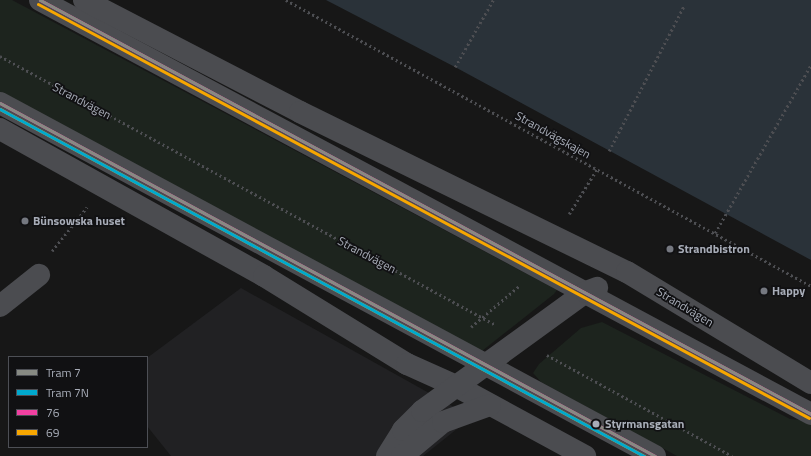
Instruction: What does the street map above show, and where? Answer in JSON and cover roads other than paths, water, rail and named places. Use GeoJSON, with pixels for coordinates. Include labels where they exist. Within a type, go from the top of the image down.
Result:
{"type":"FeatureCollection","features":[{"type":"Feature","properties":{"kind":"street"},"geometry":{"type":"LineString","coordinates":[[40,0],[811,414]]}},
{"type":"Feature","properties":{"kind":"street","name":"Strandvägen"},"geometry":{"type":"LineString","coordinates":[[84,0],[300,112],[627,272],[811,383]]}},
{"type":"Feature","properties":{"kind":"street"},"geometry":{"type":"LineString","coordinates":[[0,103],[487,364],[655,456]]}},
{"type":"Feature","properties":{"kind":"street"},"geometry":{"type":"LineString","coordinates":[[0,130],[264,276],[407,364],[456,386],[585,456]]}},
{"type":"Feature","properties":{"kind":"street"},"geometry":{"type":"LineString","coordinates":[[0,306],[39,275]]}},
{"type":"Feature","properties":{"kind":"street","name":"Strandvägen"},"geometry":{"type":"LineString","coordinates":[[586,292],[602,286],[616,290],[811,400]]}},
{"type":"Feature","properties":{"kind":"street"},"geometry":{"type":"LineString","coordinates":[[387,456],[403,430],[456,386],[586,292]]}},
{"type":"Feature","properties":{"kind":"street"},"geometry":{"type":"LineString","coordinates":[[402,456],[443,422],[490,405]]}},
{"type":"Feature","properties":{"kind":"tram line","name":"7"},"geometry":{"type":"LineString","coordinates":[[40,0],[811,414]]}},
{"type":"Feature","properties":{"kind":"tram line","name":"7"},"geometry":{"type":"LineString","coordinates":[[0,103],[655,456]]}},
{"type":"Feature","properties":{"kind":"tram line","name":"7N"},"geometry":{"type":"LineString","coordinates":[[0,109],[644,456]]}},
{"type":"Feature","properties":{"kind":"place","name":"Bünsowska huset"},"geometry":{"type":"Point","coordinates":[25,221]}},
{"type":"Feature","properties":{"kind":"place","name":"Strandbistron"},"geometry":{"type":"Point","coordinates":[670,249]}},
{"type":"Feature","properties":{"kind":"place","name":"Happy"},"geometry":{"type":"Point","coordinates":[764,291]}},
{"type":"Feature","properties":{"kind":"place","name":"Styrmansgatan"},"geometry":{"type":"Point","coordinates":[596,424]}}]}
